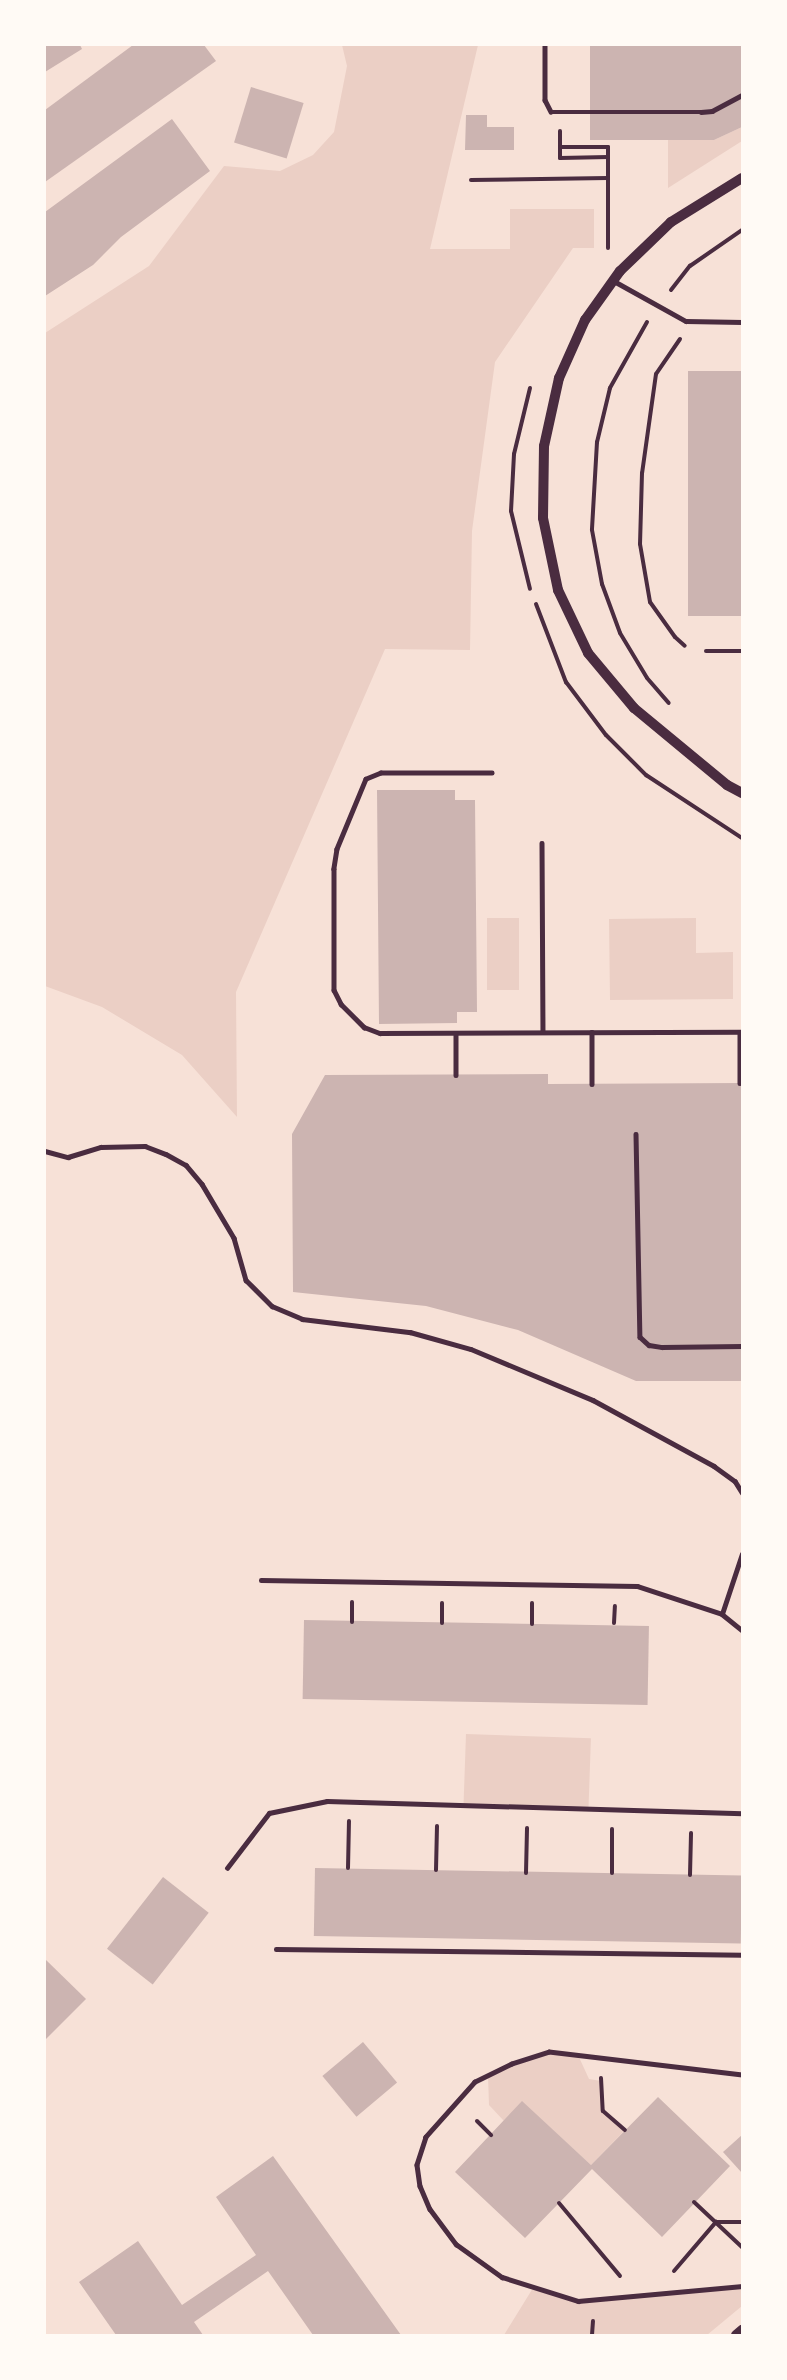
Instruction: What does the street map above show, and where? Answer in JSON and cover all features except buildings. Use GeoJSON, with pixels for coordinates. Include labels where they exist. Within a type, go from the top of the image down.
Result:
{"type":"FeatureCollection","features":[{"type":"Feature","properties":{"kind":"street"},"geometry":{"type":"LineString","coordinates":[[742,178],[672,222],[613,280],[585,320],[559,378],[544,446],[543,518],[558,590],[588,653],[634,708],[727,785],[742,793]]}},
{"type":"Feature","properties":{"kind":"street"},"geometry":{"type":"LineString","coordinates":[[736,2335],[742,2330]]}},
{"type":"Feature","properties":{"kind":"lane"},"geometry":{"type":"LineString","coordinates":[[545,45],[545,100],[551,112],[701,112],[712,111],[742,95]]}},
{"type":"Feature","properties":{"kind":"lane"},"geometry":{"type":"LineString","coordinates":[[613,280],[657,306],[691,322],[742,322]]}},
{"type":"Feature","properties":{"kind":"lane"},"geometry":{"type":"LineString","coordinates":[[706,651],[742,651]]}},
{"type":"Feature","properties":{"kind":"lane"},"geometry":{"type":"LineString","coordinates":[[492,773],[372,775],[363,784],[335,858],[336,998],[371,1032],[741,1032],[740,1083]]}},
{"type":"Feature","properties":{"kind":"lane"},"geometry":{"type":"LineString","coordinates":[[542,843],[543,1032]]}},
{"type":"Feature","properties":{"kind":"lane"},"geometry":{"type":"LineString","coordinates":[[592,1032],[592,1084]]}},
{"type":"Feature","properties":{"kind":"lane"},"geometry":{"type":"LineString","coordinates":[[456,1033],[456,1075]]}},
{"type":"Feature","properties":{"kind":"lane"},"geometry":{"type":"LineString","coordinates":[[636,1134],[640,1337],[649,1345],[662,1347],[742,1346]]}},
{"type":"Feature","properties":{"kind":"lane"},"geometry":{"type":"LineString","coordinates":[[45,1151],[68,1157],[101,1148],[146,1146],[166,1154],[186,1165],[202,1184],[234,1238],[246,1280],[272,1306],[302,1319],[410,1332],[471,1349],[593,1400],[714,1466],[735,1481],[742,1492]]}},
{"type":"Feature","properties":{"kind":"lane"},"geometry":{"type":"LineString","coordinates":[[722,1614],[742,1554]]}},
{"type":"Feature","properties":{"kind":"lane"},"geometry":{"type":"LineString","coordinates":[[261,1580],[637,1586],[722,1614],[742,1630]]}},
{"type":"Feature","properties":{"kind":"lane"},"geometry":{"type":"LineString","coordinates":[[228,1868],[269,1813],[327,1801],[742,1813]]}},
{"type":"Feature","properties":{"kind":"lane"},"geometry":{"type":"LineString","coordinates":[[276,1948],[742,1955]]}},
{"type":"Feature","properties":{"kind":"lane"},"geometry":{"type":"LineString","coordinates":[[742,2075],[549,2052],[512,2064],[475,2082],[426,2137],[417,2165],[420,2186],[430,2209],[456,2244],[502,2277],[578,2301],[652,2297],[742,2286]]}},
{"type":"Feature","properties":{"kind":"path"},"geometry":{"type":"LineString","coordinates":[[560,147],[608,147],[608,258],[617,249]]}},
{"type":"Feature","properties":{"kind":"path"},"geometry":{"type":"LineString","coordinates":[[560,158],[608,157]]}},
{"type":"Feature","properties":{"kind":"path"},"geometry":{"type":"LineString","coordinates":[[471,180],[608,178]]}},
{"type":"Feature","properties":{"kind":"path"},"geometry":{"type":"LineString","coordinates":[[670,704],[647,678],[620,633],[602,584],[592,530],[597,442],[610,388],[657,306],[690,266],[742,230]]}},
{"type":"Feature","properties":{"kind":"path"},"geometry":{"type":"LineString","coordinates":[[691,322],[657,374],[642,473],[640,544],[650,602],[675,638],[687,647],[706,651]]}},
{"type":"Feature","properties":{"kind":"path"},"geometry":{"type":"LineString","coordinates":[[532,381],[514,454],[511,511],[520,557],[566,682],[606,735],[646,775],[742,838]]}},
{"type":"Feature","properties":{"kind":"path"},"geometry":{"type":"LineString","coordinates":[[436,1870],[437,1804]]}},
{"type":"Feature","properties":{"kind":"path"},"geometry":{"type":"LineString","coordinates":[[348,1869],[349,1812]]}},
{"type":"Feature","properties":{"kind":"path"},"geometry":{"type":"LineString","coordinates":[[690,1875],[691,1812]]}},
{"type":"Feature","properties":{"kind":"path"},"geometry":{"type":"LineString","coordinates":[[526,1873],[527,1818]]}},
{"type":"Feature","properties":{"kind":"path"},"geometry":{"type":"LineString","coordinates":[[612,1821],[612,1873]]}},
{"type":"Feature","properties":{"kind":"path"},"geometry":{"type":"LineString","coordinates":[[600,2057],[603,2111],[625,2130]]}},
{"type":"Feature","properties":{"kind":"path"},"geometry":{"type":"LineString","coordinates":[[477,2121],[491,2135]]}},
{"type":"Feature","properties":{"kind":"path"},"geometry":{"type":"LineString","coordinates":[[694,2202],[742,2247]]}},
{"type":"Feature","properties":{"kind":"path"},"geometry":{"type":"LineString","coordinates":[[559,2203],[638,2297]]}},
{"type":"Feature","properties":{"kind":"path"},"geometry":{"type":"LineString","coordinates":[[652,2297],[716,2222],[742,2222]]}},
{"type":"Feature","properties":{"kind":"shaded area"},"geometry":{"type":"Polygon","coordinates":[[[342,45],[478,45],[430,249],[510,249],[510,209],[594,209],[594,248],[573,248],[495,362],[472,531],[470,650],[385,649],[236,992],[237,1117],[182,1055],[102,1007],[45,986],[45,333],[149,266],[224,166],[280,171],[313,155],[334,132],[347,66],[342,45]]]}},
{"type":"Feature","properties":{"kind":"shaded area"},"geometry":{"type":"Polygon","coordinates":[[[742,127],[742,141],[668,188],[668,140],[714,140],[742,127]]]}},
{"type":"Feature","properties":{"kind":"shaded area"},"geometry":{"type":"Polygon","coordinates":[[[487,918],[519,918],[519,990],[487,990],[487,918]]]}},
{"type":"Feature","properties":{"kind":"shaded area"},"geometry":{"type":"Polygon","coordinates":[[[696,918],[696,953],[733,952],[733,999],[610,1000],[609,919],[696,918]]]}},
{"type":"Feature","properties":{"kind":"shaded area"},"geometry":{"type":"Polygon","coordinates":[[[466,1734],[591,1738],[588,1809],[464,1805],[466,1734]]]}},
{"type":"Feature","properties":{"kind":"shaded area"},"geometry":{"type":"Polygon","coordinates":[[[549,2052],[578,2055],[589,2079],[601,2081],[603,2111],[625,2130],[591,2165],[522,2102],[504,2121],[489,2105],[488,2076],[549,2052]]]}},
{"type":"Feature","properties":{"kind":"shaded area"},"geometry":{"type":"Polygon","coordinates":[[[742,2286],[742,2306],[707,2335],[504,2335],[533,2288],[578,2301],[742,2286]]]}}]}
